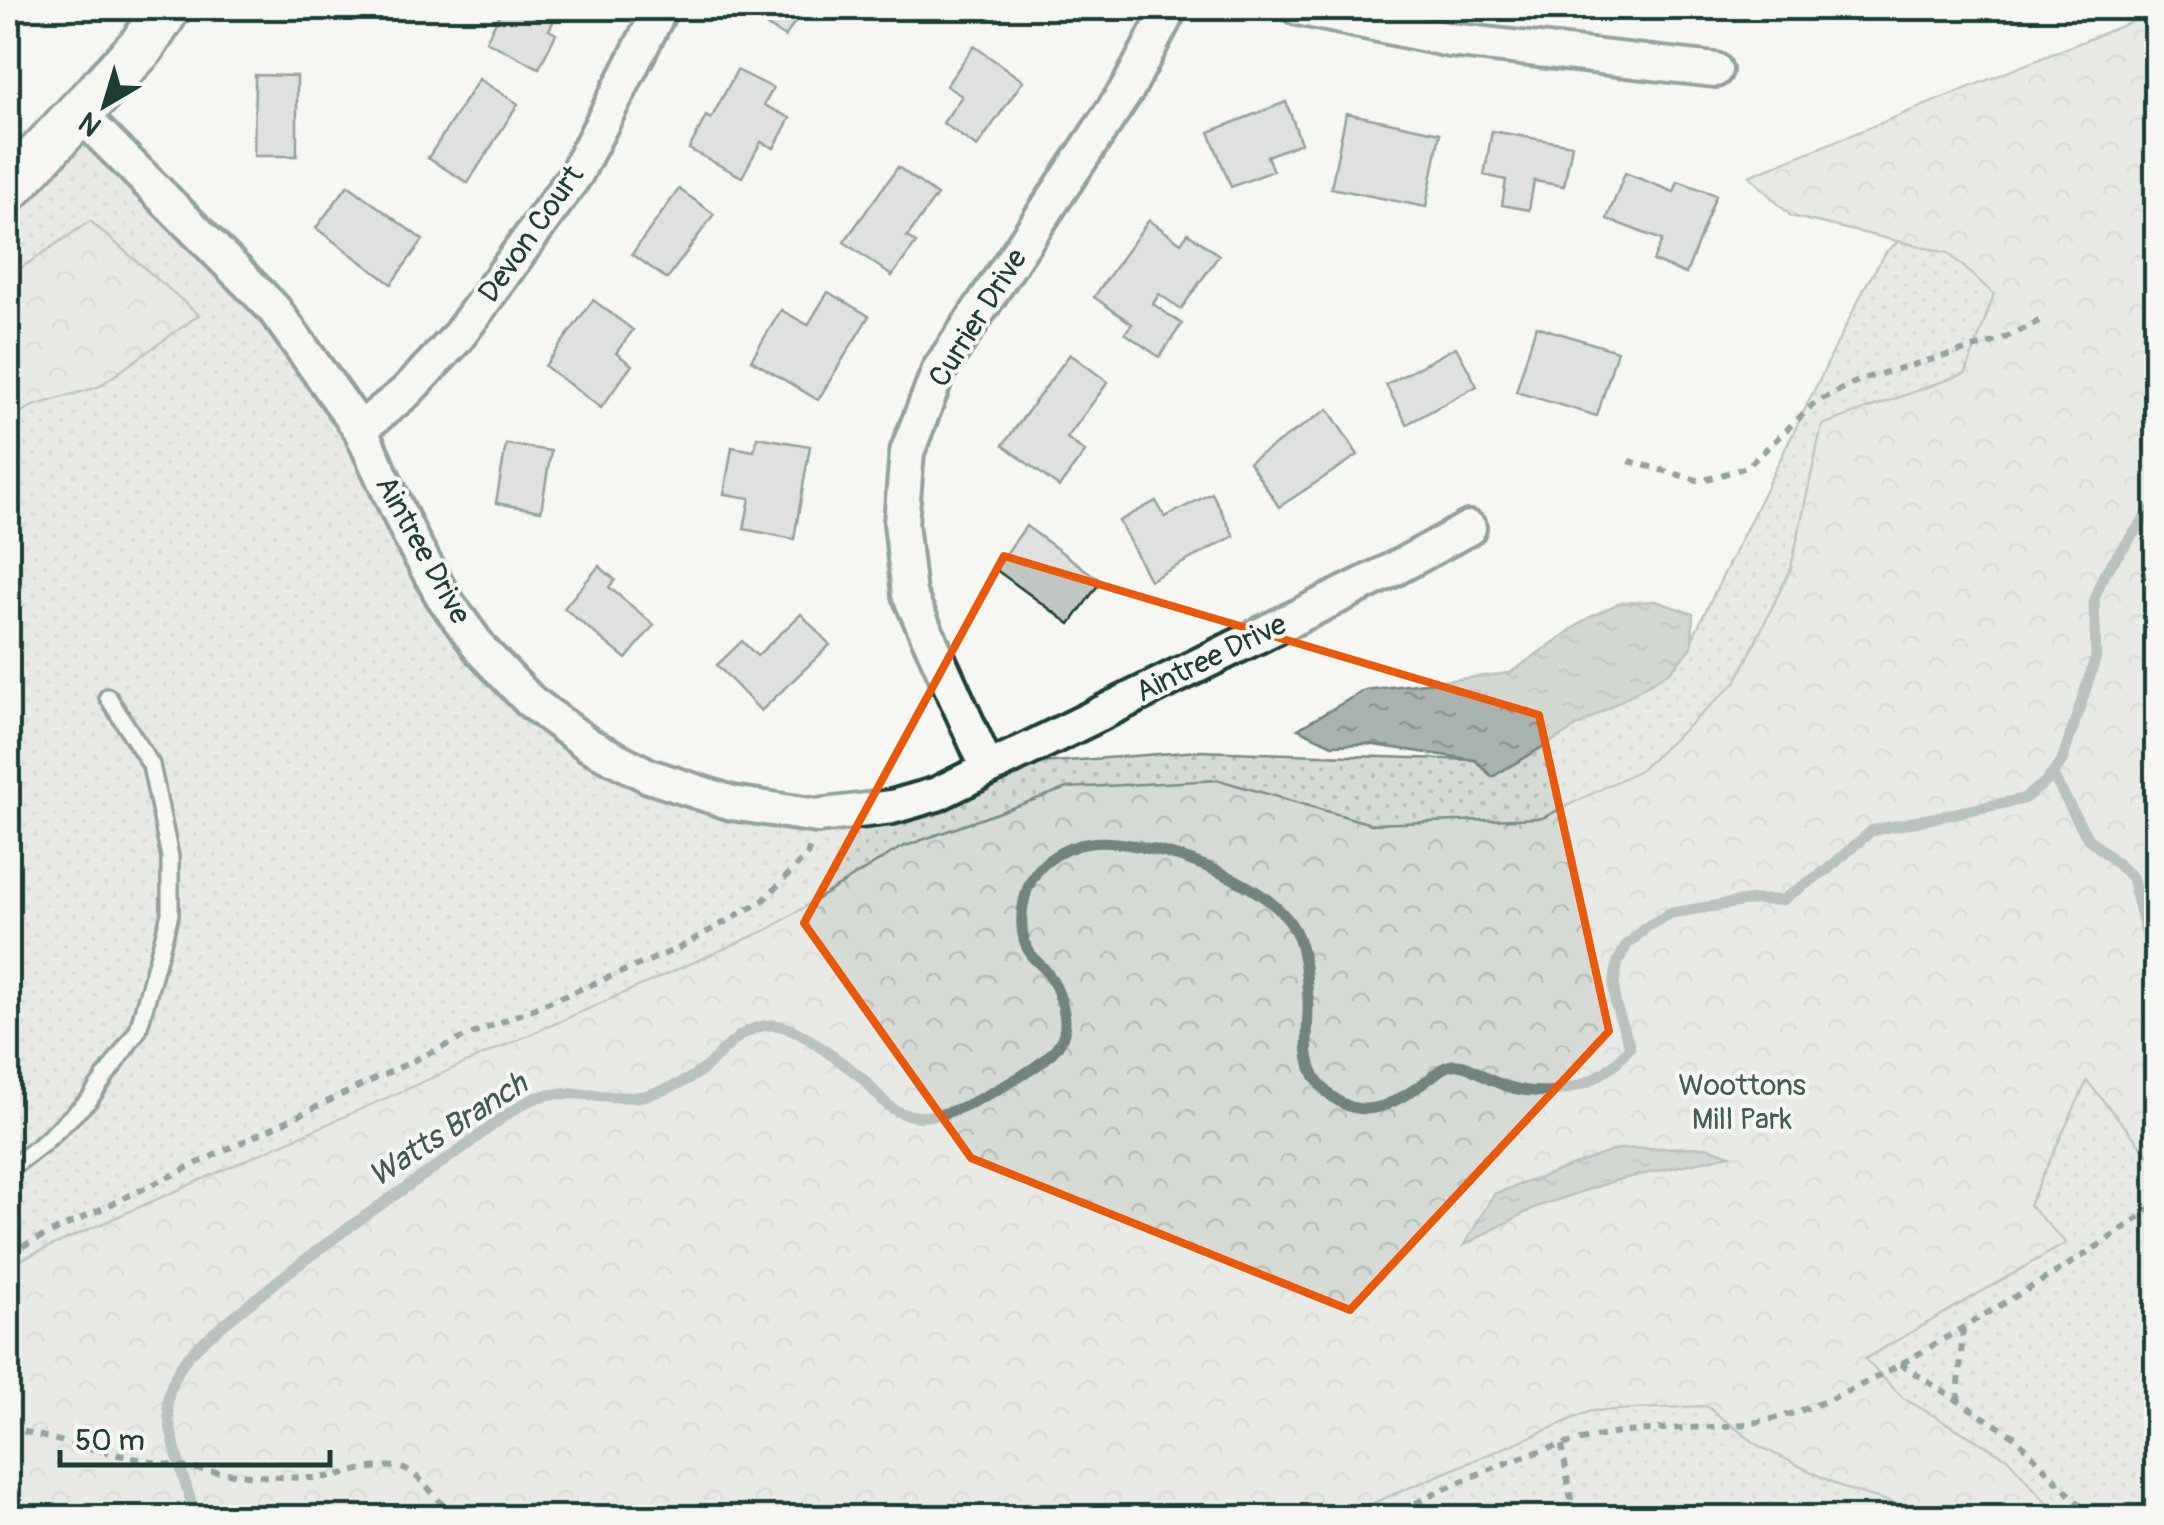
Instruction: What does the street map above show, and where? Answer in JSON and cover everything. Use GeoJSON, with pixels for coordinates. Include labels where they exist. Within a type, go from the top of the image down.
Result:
{"type":"FeatureCollection","features":[{"type":"Feature","properties":{"kind":"street"},"geometry":{"type":"LineString","coordinates":[[8,189],[142,46],[167,8]]}},
{"type":"Feature","properties":{"kind":"street","name":"Devon Court"},"geometry":{"type":"LineString","coordinates":[[360,428],[406,392],[457,338],[576,174],[662,8]]}},
{"type":"Feature","properties":{"kind":"street","name":"Currier Drive"},"geometry":{"type":"LineString","coordinates":[[987,767],[909,594],[901,523],[907,452],[940,370],[1128,88],[1170,8]]}},
{"type":"Feature","properties":{"kind":"street"},"geometry":{"type":"LineString","coordinates":[[1298,8],[1450,40],[1715,70]]}},
{"type":"Feature","properties":{"kind":"street","name":"Aintree Drive"},"geometry":{"type":"LineString","coordinates":[[80,114],[272,308],[360,428],[442,597],[482,651],[530,701],[589,745],[649,776],[732,803],[817,816],[892,807],[937,794],[1396,568],[1469,528]]}},
{"type":"Feature","properties":{"kind":"lane"},"geometry":{"type":"LineString","coordinates":[[8,1170],[89,1100],[138,1030],[170,914],[170,857],[152,765],[108,696]]}},
{"type":"Feature","properties":{"kind":"path"},"geometry":{"type":"LineString","coordinates":[[1629,461],[1701,481],[1747,467],[1816,402],[1862,378],[1998,341],[2039,321]]}},
{"type":"Feature","properties":{"kind":"path"},"geometry":{"type":"LineString","coordinates":[[8,1253],[454,1042],[677,949],[774,892],[807,855],[817,816]]}},
{"type":"Feature","properties":{"kind":"path"},"geometry":{"type":"LineString","coordinates":[[1387,1518],[1507,1463],[1562,1445],[1636,1430],[1717,1428],[1780,1417],[1844,1393],[2113,1238],[2156,1205]]}},
{"type":"Feature","properties":{"kind":"path"},"geometry":{"type":"LineString","coordinates":[[1958,1401],[1963,1327]]}},
{"type":"Feature","properties":{"kind":"path"},"geometry":{"type":"LineString","coordinates":[[1900,1364],[2015,1437],[2092,1518]]}},
{"type":"Feature","properties":{"kind":"path"},"geometry":{"type":"LineString","coordinates":[[8,1427],[128,1458],[211,1474],[317,1478],[396,1467],[410,1472],[453,1518]]}},
{"type":"Feature","properties":{"kind":"path"},"geometry":{"type":"LineString","coordinates":[[1562,1445],[1574,1518]]}},
{"type":"Feature","properties":{"kind":"highlighted area"},"geometry":{"type":"Polygon","coordinates":[[[1004,556],[1539,715],[1609,1031],[1350,1310],[971,1158],[804,923],[1004,556]]]}},
{"type":"Feature","properties":{"kind":"green space","name":"Woottons Mill Park"},"geometry":{"type":"Polygon","coordinates":[[[2156,12],[2156,1164],[2087,1081],[2029,1205],[2066,1243],[1865,1359],[1903,1398],[2007,1458],[2059,1517],[1943,1517],[1846,1489],[1759,1446],[1706,1406],[1591,1411],[1340,1517],[8,1517],[8,1265],[769,929],[900,848],[1067,788],[1219,780],[1371,824],[1542,818],[1642,769],[1736,682],[1791,568],[1822,425],[1966,373],[1994,294],[1948,253],[1791,216],[1749,176],[2156,12]]]}},
{"type":"Feature","properties":{"kind":"green space","name":"Woottons Mill Park"},"geometry":{"type":"Polygon","coordinates":[[[2156,21],[2156,1517],[8,1517],[8,189],[80,114],[273,308],[443,597],[589,745],[817,816],[987,767],[1198,751],[1504,761],[1682,659],[1866,285],[1886,252],[2156,21]]]}},
{"type":"Feature","properties":{"kind":"green space"},"geometry":{"type":"Polygon","coordinates":[[[90,221],[199,315],[98,387],[33,406],[8,420],[8,277],[90,221]]]}},
{"type":"Feature","properties":{"kind":"water"},"geometry":{"type":"Polygon","coordinates":[[[1656,601],[1693,614],[1692,647],[1671,671],[1492,777],[1475,760],[1367,744],[1332,745],[1298,729],[1365,690],[1510,673],[1588,618],[1619,603],[1656,601]]]}},
{"type":"Feature","properties":{"kind":"water"},"geometry":{"type":"Polygon","coordinates":[[[1707,1147],[1730,1155],[1617,1180],[1536,1207],[1464,1245],[1494,1194],[1618,1149],[1707,1147]]]}},
{"type":"Feature","properties":{"kind":"building"},"geometry":{"type":"Polygon","coordinates":[[[503,8],[560,8],[549,30],[556,34],[539,68],[486,41],[503,8]]]}},
{"type":"Feature","properties":{"kind":"building"},"geometry":{"type":"Polygon","coordinates":[[[754,8],[804,8],[785,37],[750,15],[754,8]]]}},
{"type":"Feature","properties":{"kind":"building"},"geometry":{"type":"Polygon","coordinates":[[[974,46],[1023,81],[977,147],[943,123],[962,96],[946,86],[974,46]]]}},
{"type":"Feature","properties":{"kind":"building"},"geometry":{"type":"Polygon","coordinates":[[[737,70],[773,88],[764,105],[790,118],[774,148],[761,142],[742,177],[689,149],[706,116],[711,119],[737,70]]]}},
{"type":"Feature","properties":{"kind":"building"},"geometry":{"type":"Polygon","coordinates":[[[255,75],[297,76],[297,156],[254,156],[255,75]]]}},
{"type":"Feature","properties":{"kind":"building"},"geometry":{"type":"Polygon","coordinates":[[[479,79],[518,104],[468,183],[428,158],[479,79]]]}},
{"type":"Feature","properties":{"kind":"building"},"geometry":{"type":"Polygon","coordinates":[[[1286,102],[1301,143],[1267,156],[1273,171],[1231,187],[1209,132],[1286,102]]]}},
{"type":"Feature","properties":{"kind":"building"},"geometry":{"type":"Polygon","coordinates":[[[1346,113],[1440,133],[1426,207],[1331,188],[1346,113]]]}},
{"type":"Feature","properties":{"kind":"building"},"geometry":{"type":"Polygon","coordinates":[[[1492,131],[1572,145],[1564,186],[1534,181],[1529,210],[1502,205],[1506,180],[1484,175],[1492,131]]]}},
{"type":"Feature","properties":{"kind":"building"},"geometry":{"type":"Polygon","coordinates":[[[898,167],[937,195],[907,237],[916,243],[892,276],[844,242],[898,167]]]}},
{"type":"Feature","properties":{"kind":"building"},"geometry":{"type":"Polygon","coordinates":[[[1625,173],[1674,192],[1678,181],[1716,195],[1686,274],[1653,261],[1662,240],[1607,219],[1625,173]]]}},
{"type":"Feature","properties":{"kind":"building"},"geometry":{"type":"Polygon","coordinates":[[[348,185],[423,240],[391,284],[316,228],[348,185]]]}},
{"type":"Feature","properties":{"kind":"building"},"geometry":{"type":"Polygon","coordinates":[[[679,189],[714,214],[667,279],[632,254],[679,189]]]}},
{"type":"Feature","properties":{"kind":"building"},"geometry":{"type":"Polygon","coordinates":[[[1149,220],[1181,243],[1188,233],[1219,255],[1181,309],[1159,294],[1153,304],[1182,324],[1159,357],[1125,333],[1132,324],[1094,297],[1149,220]]]}},
{"type":"Feature","properties":{"kind":"building"},"geometry":{"type":"Polygon","coordinates":[[[828,292],[869,316],[818,400],[751,360],[781,310],[808,325],[828,292]]]}},
{"type":"Feature","properties":{"kind":"building"},"geometry":{"type":"Polygon","coordinates":[[[593,300],[633,330],[616,353],[632,365],[601,408],[545,366],[593,300]]]}},
{"type":"Feature","properties":{"kind":"building"},"geometry":{"type":"Polygon","coordinates":[[[1536,326],[1617,351],[1597,416],[1516,392],[1536,326]]]}},
{"type":"Feature","properties":{"kind":"building"},"geometry":{"type":"Polygon","coordinates":[[[1456,347],[1477,386],[1407,424],[1386,385],[1456,347]]]}},
{"type":"Feature","properties":{"kind":"building"},"geometry":{"type":"Polygon","coordinates":[[[1070,354],[1108,382],[1067,438],[1085,452],[1059,487],[1003,445],[1070,354]]]}},
{"type":"Feature","properties":{"kind":"building"},"geometry":{"type":"Polygon","coordinates":[[[1328,409],[1358,455],[1279,507],[1249,462],[1328,409]]]}},
{"type":"Feature","properties":{"kind":"building"},"geometry":{"type":"Polygon","coordinates":[[[757,437],[810,446],[794,539],[744,529],[750,498],[724,494],[732,447],[754,451],[757,437]]]}},
{"type":"Feature","properties":{"kind":"building"},"geometry":{"type":"Polygon","coordinates":[[[506,444],[551,451],[541,511],[496,503],[506,444]]]}},
{"type":"Feature","properties":{"kind":"building"},"geometry":{"type":"Polygon","coordinates":[[[1212,493],[1234,536],[1150,580],[1119,521],[1156,501],[1165,517],[1212,493]]]}},
{"type":"Feature","properties":{"kind":"building"},"geometry":{"type":"Polygon","coordinates":[[[1026,526],[1101,581],[1070,624],[995,569],[1026,526]]]}},
{"type":"Feature","properties":{"kind":"building"},"geometry":{"type":"Polygon","coordinates":[[[599,566],[615,580],[609,587],[654,625],[626,659],[564,608],[599,566]]]}},
{"type":"Feature","properties":{"kind":"building"},"geometry":{"type":"Polygon","coordinates":[[[801,614],[830,645],[761,711],[717,665],[742,641],[757,656],[801,614]]]}},
{"type":"Feature","properties":{"kind":"waterway","name":"Watts Branch"},"geometry":{"type":"LineString","coordinates":[[197,1518],[168,1411],[170,1390],[185,1360],[295,1268],[528,1101],[552,1094],[637,1097],[655,1093],[694,1076],[742,1034],[770,1025],[786,1027],[805,1037],[857,1074],[890,1107],[907,1115],[931,1116],[967,1105],[1043,1061],[1060,1043],[1065,1017],[1054,984],[1026,944],[1023,907],[1030,883],[1044,864],[1078,846],[1116,843],[1190,861],[1244,884],[1285,916],[1297,935],[1304,958],[1312,1071],[1340,1102],[1376,1108],[1452,1065],[1512,1088],[1531,1091],[1549,1092],[1585,1083],[1630,1047],[1615,1003],[1614,984],[1618,961],[1627,945],[1648,926],[1671,913],[1752,900],[1782,900],[1828,869],[1871,831],[2023,799],[2046,782],[2062,761],[2096,657],[2094,599],[2104,574],[2156,503]]}},
{"type":"Feature","properties":{"kind":"waterway"},"geometry":{"type":"LineString","coordinates":[[2052,774],[2087,837],[2132,877],[2156,974]]}}]}
